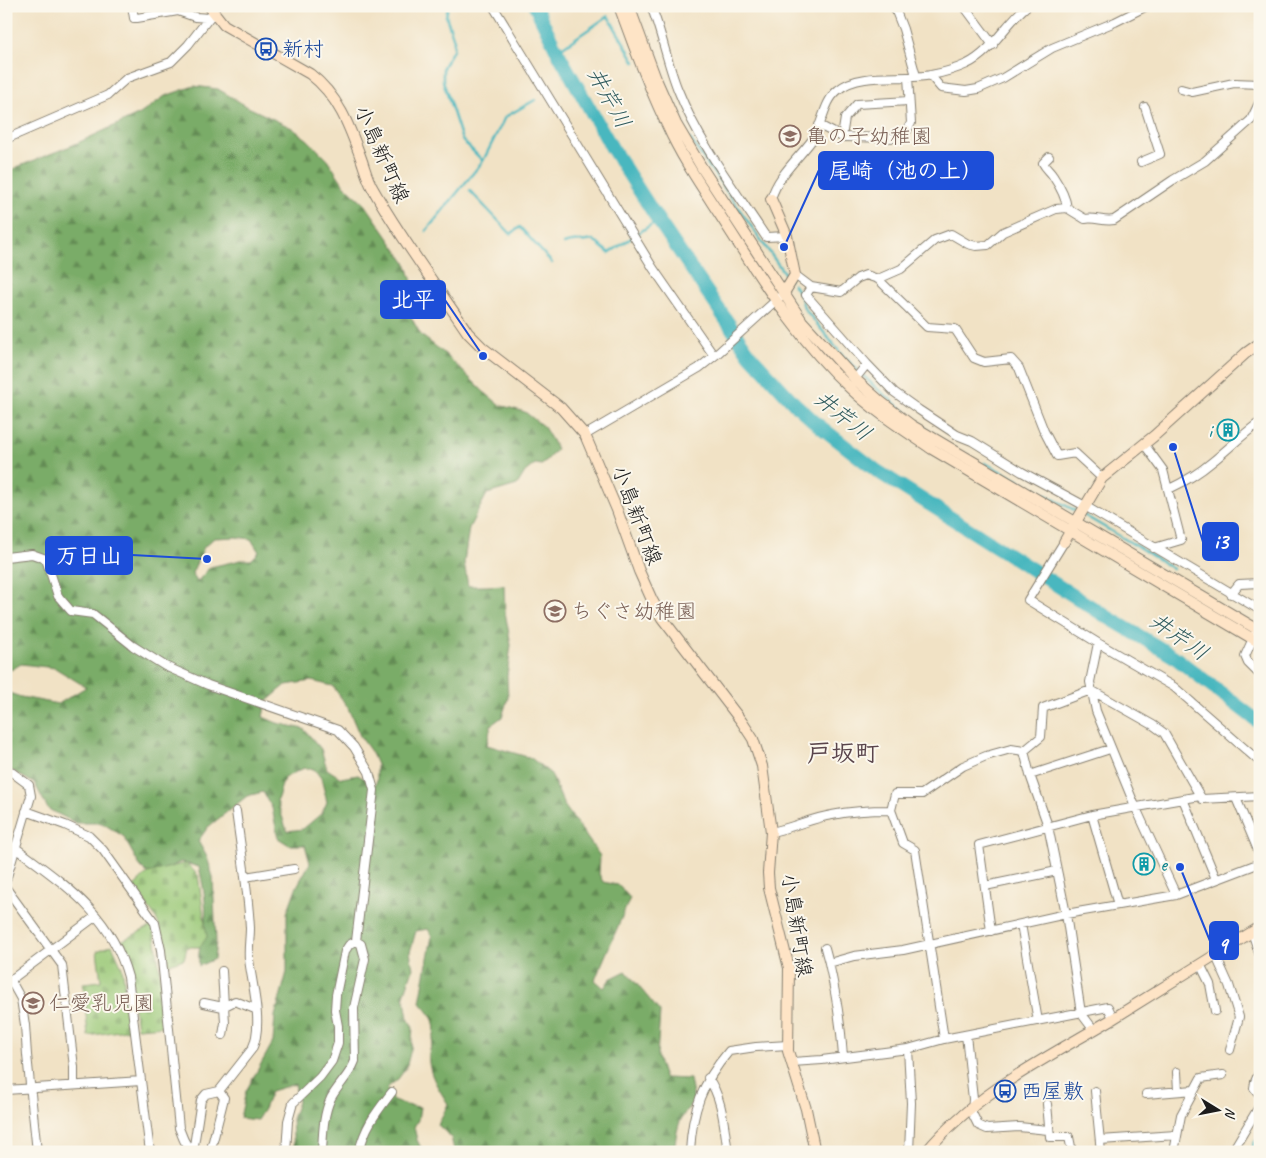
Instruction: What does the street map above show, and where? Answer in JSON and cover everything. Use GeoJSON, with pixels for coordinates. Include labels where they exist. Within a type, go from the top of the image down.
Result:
{"type":"FeatureCollection","features":[{"type":"Feature","properties":{"kind":"street"},"geometry":{"type":"LineString","coordinates":[[72,6],[81,6]]}},
{"type":"Feature","properties":{"kind":"street"},"geometry":{"type":"LineString","coordinates":[[132,6],[134,18],[178,11],[195,16],[210,12]]}},
{"type":"Feature","properties":{"kind":"street"},"geometry":{"type":"LineString","coordinates":[[492,6],[653,268],[716,355]]}},
{"type":"Feature","properties":{"kind":"street"},"geometry":{"type":"LineString","coordinates":[[619,6],[651,92],[688,165],[780,297],[855,379],[881,402],[912,425],[1258,633],[1245,656],[1248,663],[1260,675]]}},
{"type":"Feature","properties":{"kind":"street"},"geometry":{"type":"LineString","coordinates":[[629,6],[656,79],[676,124],[806,339],[829,366],[850,388],[877,410],[932,449],[1075,523]]}},
{"type":"Feature","properties":{"kind":"street"},"geometry":{"type":"LineString","coordinates":[[651,6],[678,90],[718,166],[766,236],[787,236]]}},
{"type":"Feature","properties":{"kind":"street"},"geometry":{"type":"LineString","coordinates":[[819,125],[842,137],[903,138],[911,123],[909,101],[912,76],[903,29],[894,6]]}},
{"type":"Feature","properties":{"kind":"street"},"geometry":{"type":"LineString","coordinates":[[964,6],[993,45]]}},
{"type":"Feature","properties":{"kind":"street"},"geometry":{"type":"LineString","coordinates":[[1026,6],[993,45],[965,65],[930,76],[861,80],[838,90],[830,98],[814,138],[775,186],[771,199],[787,236],[795,275],[811,288],[840,292],[858,278],[866,275],[878,279],[927,326],[955,329],[974,358],[984,362],[1011,359],[1019,368],[1044,431],[1057,456],[1075,453],[1102,478]]}},
{"type":"Feature","properties":{"kind":"street"},"geometry":{"type":"LineString","coordinates":[[930,76],[941,88],[966,91],[978,89],[1003,78],[1052,48],[1115,22],[1147,6]]}},
{"type":"Feature","properties":{"kind":"street"},"geometry":{"type":"LineString","coordinates":[[6,138],[108,95],[127,78],[171,62],[188,46],[210,12]]}},
{"type":"Feature","properties":{"kind":"street","name":"小島新町線"},"geometry":{"type":"LineString","coordinates":[[210,12],[224,25],[310,74],[327,88],[340,107],[349,126],[372,187],[392,221],[468,333],[483,348],[561,408],[585,435],[614,502],[639,571],[652,600],[662,618],[753,739],[762,766],[771,832],[768,873],[769,888],[790,968],[788,1052],[806,1109],[815,1152]]}},
{"type":"Feature","properties":{"kind":"street"},"geometry":{"type":"LineString","coordinates":[[1181,89],[1192,92],[1234,83],[1260,84]]}},
{"type":"Feature","properties":{"kind":"street"},"geometry":{"type":"LineString","coordinates":[[878,279],[901,269],[935,240],[951,234],[968,244],[976,246],[988,244],[1003,232],[1056,209],[1067,208],[1085,219],[1114,220],[1132,206],[1205,161],[1251,120],[1260,100]]}},
{"type":"Feature","properties":{"kind":"street"},"geometry":{"type":"LineString","coordinates":[[842,137],[845,118],[857,104],[909,101]]}},
{"type":"Feature","properties":{"kind":"street"},"geometry":{"type":"LineString","coordinates":[[1141,162],[1160,154],[1146,107]]}},
{"type":"Feature","properties":{"kind":"street"},"geometry":{"type":"LineString","coordinates":[[1049,156],[1043,163],[1046,170],[1053,176],[1067,208]]}},
{"type":"Feature","properties":{"kind":"street"},"geometry":{"type":"LineString","coordinates":[[585,435],[699,368],[780,297],[795,275]]}},
{"type":"Feature","properties":{"kind":"street"},"geometry":{"type":"LineString","coordinates":[[811,288],[806,295],[894,392],[957,435],[972,441],[1022,472],[1085,506],[1257,609]]}},
{"type":"Feature","properties":{"kind":"street"},"geometry":{"type":"LineString","coordinates":[[1260,343],[1102,478],[1028,600],[1174,687],[1260,762]]}},
{"type":"Feature","properties":{"kind":"street"},"geometry":{"type":"LineString","coordinates":[[855,379],[867,364]]}},
{"type":"Feature","properties":{"kind":"street"},"geometry":{"type":"LineString","coordinates":[[1168,489],[1200,471],[1239,437],[1260,422]]}},
{"type":"Feature","properties":{"kind":"street"},"geometry":{"type":"LineString","coordinates":[[951,449],[957,435]]}},
{"type":"Feature","properties":{"kind":"street"},"geometry":{"type":"LineString","coordinates":[[1144,444],[1163,470],[1181,540],[1154,548]]}},
{"type":"Feature","properties":{"kind":"street"},"geometry":{"type":"LineString","coordinates":[[6,557],[32,554],[46,559],[58,596],[71,611],[93,614],[133,646],[165,666],[208,685],[338,730],[354,747],[369,772],[374,790],[356,941]]}},
{"type":"Feature","properties":{"kind":"street"},"geometry":{"type":"LineString","coordinates":[[1231,594],[1239,584],[1260,583]]}},
{"type":"Feature","properties":{"kind":"street"},"geometry":{"type":"LineString","coordinates":[[1098,643],[1090,682],[1096,711],[1110,749],[1176,895]]}},
{"type":"Feature","properties":{"kind":"street"},"geometry":{"type":"LineString","coordinates":[[1024,751],[1041,736],[1043,708],[1091,690]]}},
{"type":"Feature","properties":{"kind":"street"},"geometry":{"type":"LineString","coordinates":[[1091,690],[1164,733],[1202,799],[1260,796]]}},
{"type":"Feature","properties":{"kind":"street"},"geometry":{"type":"LineString","coordinates":[[944,1039],[915,850],[903,843],[891,810],[895,794],[922,794],[963,766],[986,756],[1011,749],[1024,751]]}},
{"type":"Feature","properties":{"kind":"street"},"geometry":{"type":"LineString","coordinates":[[1030,776],[1110,749]]}},
{"type":"Feature","properties":{"kind":"street"},"geometry":{"type":"LineString","coordinates":[[1024,751],[1030,776],[1048,826],[1066,914],[1081,1013],[1093,1029]]}},
{"type":"Feature","properties":{"kind":"street"},"geometry":{"type":"LineString","coordinates":[[6,768],[29,785],[31,796],[6,880]]}},
{"type":"Feature","properties":{"kind":"street"},"geometry":{"type":"LineString","coordinates":[[991,931],[979,845],[1092,815],[1200,796]]}},
{"type":"Feature","properties":{"kind":"street"},"geometry":{"type":"LineString","coordinates":[[1236,798],[1260,855]]}},
{"type":"Feature","properties":{"kind":"street"},"geometry":{"type":"LineString","coordinates":[[1184,799],[1216,879]]}},
{"type":"Feature","properties":{"kind":"street"},"geometry":{"type":"LineString","coordinates":[[771,832],[791,828],[831,815],[891,810]]}},
{"type":"Feature","properties":{"kind":"street"},"geometry":{"type":"LineString","coordinates":[[26,811],[89,836],[104,850],[155,923],[161,955],[180,1128],[184,1142],[193,1151],[201,1100],[206,1094],[218,1091],[255,1042],[258,1025],[249,957],[250,928],[245,877],[236,811]]}},
{"type":"Feature","properties":{"kind":"street"},"geometry":{"type":"LineString","coordinates":[[1092,815],[1118,905]]}},
{"type":"Feature","properties":{"kind":"street"},"geometry":{"type":"LineString","coordinates":[[6,845],[16,848],[79,896],[115,940],[128,976],[150,1152]]}},
{"type":"Feature","properties":{"kind":"street"},"geometry":{"type":"LineString","coordinates":[[829,963],[854,956],[930,944],[1066,914],[1176,895],[1260,863]]}},
{"type":"Feature","properties":{"kind":"street"},"geometry":{"type":"LineString","coordinates":[[245,877],[294,869]]}},
{"type":"Feature","properties":{"kind":"street"},"geometry":{"type":"LineString","coordinates":[[985,886],[1057,871]]}},
{"type":"Feature","properties":{"kind":"street"},"geometry":{"type":"LineString","coordinates":[[6,888],[62,965],[74,1067],[74,1085]]}},
{"type":"Feature","properties":{"kind":"street"},"geometry":{"type":"LineString","coordinates":[[37,1152],[21,999],[9,982],[96,916]]}},
{"type":"Feature","properties":{"kind":"street"},"geometry":{"type":"LineString","coordinates":[[1021,924],[1038,1022]]}},
{"type":"Feature","properties":{"kind":"street"},"geometry":{"type":"LineString","coordinates":[[926,1152],[948,1127],[972,1105],[1003,1083],[1256,930],[1260,956]]}},
{"type":"Feature","properties":{"kind":"street"},"geometry":{"type":"LineString","coordinates":[[286,1152],[288,1121],[293,1103],[320,1077],[332,1061],[338,1043],[338,1026],[335,1010],[336,995],[345,951],[349,944],[356,941]]}},
{"type":"Feature","properties":{"kind":"street"},"geometry":{"type":"LineString","coordinates":[[322,1152],[323,1118],[332,1097],[353,1067],[355,1061],[354,1008],[365,959],[361,944],[356,941]]}},
{"type":"Feature","properties":{"kind":"street"},"geometry":{"type":"LineString","coordinates":[[825,948],[836,992],[843,1056]]}},
{"type":"Feature","properties":{"kind":"street"},"geometry":{"type":"LineString","coordinates":[[1215,954],[1229,985],[1239,1017],[1230,1050]]}},
{"type":"Feature","properties":{"kind":"street"},"geometry":{"type":"LineString","coordinates":[[1200,964],[1210,984],[1215,1011]]}},
{"type":"Feature","properties":{"kind":"street"},"geometry":{"type":"LineString","coordinates":[[222,971],[225,1023],[223,1035]]}},
{"type":"Feature","properties":{"kind":"street"},"geometry":{"type":"LineString","coordinates":[[204,1003],[223,1007],[235,1001],[255,1009]]}},
{"type":"Feature","properties":{"kind":"street"},"geometry":{"type":"LineString","coordinates":[[792,1062],[908,1049],[944,1039],[1108,1007],[1113,1018]]}},
{"type":"Feature","properties":{"kind":"street"},"geometry":{"type":"LineString","coordinates":[[966,1035],[973,1098],[972,1116],[981,1128],[1019,1127],[1048,1130]]}},
{"type":"Feature","properties":{"kind":"street"},"geometry":{"type":"LineString","coordinates":[[690,1152],[699,1097],[708,1078],[729,1051],[788,1045]]}},
{"type":"Feature","properties":{"kind":"street"},"geometry":{"type":"LineString","coordinates":[[908,1049],[911,1103],[909,1152]]}},
{"type":"Feature","properties":{"kind":"street"},"geometry":{"type":"LineString","coordinates":[[1260,1070],[1254,1088],[1260,1095]]}},
{"type":"Feature","properties":{"kind":"street"},"geometry":{"type":"LineString","coordinates":[[1177,1072],[1178,1091]]}},
{"type":"Feature","properties":{"kind":"street"},"geometry":{"type":"LineString","coordinates":[[1174,1152],[1181,1115],[1201,1078],[1223,1075]]}},
{"type":"Feature","properties":{"kind":"street"},"geometry":{"type":"LineString","coordinates":[[708,1078],[714,1087],[728,1152]]}},
{"type":"Feature","properties":{"kind":"street"},"geometry":{"type":"LineString","coordinates":[[6,1090],[141,1081]]}},
{"type":"Feature","properties":{"kind":"street"},"geometry":{"type":"LineString","coordinates":[[1146,1094],[1194,1090]]}},
{"type":"Feature","properties":{"kind":"street"},"geometry":{"type":"LineString","coordinates":[[212,1152],[212,1145],[224,1098],[218,1091]]}},
{"type":"Feature","properties":{"kind":"street"},"geometry":{"type":"LineString","coordinates":[[1095,1091],[1101,1152]]}},
{"type":"Feature","properties":{"kind":"street"},"geometry":{"type":"LineString","coordinates":[[359,1152],[365,1131],[392,1092]]}},
{"type":"Feature","properties":{"kind":"street"},"geometry":{"type":"LineString","coordinates":[[1047,1104],[1049,1135],[1051,1138],[1069,1137],[1072,1152]]}},
{"type":"Feature","properties":{"kind":"street"},"geometry":{"type":"LineString","coordinates":[[1232,1152],[1260,1105]]}},
{"type":"Feature","properties":{"kind":"street"},"geometry":{"type":"LineString","coordinates":[[1100,1140],[1176,1135]]}},
{"type":"Feature","properties":{"kind":"green space"},"geometry":{"type":"Polygon","coordinates":[[[194,86],[218,89],[248,107],[292,128],[308,140],[327,159],[344,185],[365,204],[407,265],[412,282],[399,296],[421,335],[444,353],[500,405],[525,412],[544,427],[557,449],[542,465],[535,464],[525,472],[517,485],[487,494],[469,528],[464,562],[468,586],[504,585],[505,612],[511,645],[507,676],[508,698],[502,717],[491,725],[487,745],[531,758],[551,774],[564,805],[600,856],[599,874],[603,882],[618,885],[630,898],[595,980],[604,988],[610,979],[626,971],[660,1012],[657,1057],[664,1078],[690,1079],[694,1101],[679,1124],[674,1152],[451,1152],[454,1150],[451,1137],[438,1125],[448,1104],[434,1080],[429,1061],[435,1030],[434,1025],[429,1013],[420,1002],[432,936],[428,929],[416,931],[410,952],[413,969],[404,995],[408,1018],[413,1028],[411,1049],[406,1068],[398,1079],[387,1088],[393,1101],[420,1107],[418,1120],[414,1127],[417,1140],[423,1152],[294,1152],[292,1119],[298,1102],[295,1084],[271,1091],[264,1109],[257,1120],[240,1118],[246,1091],[273,1042],[275,1016],[287,972],[287,913],[296,888],[310,863],[305,845],[289,845],[278,838],[272,808],[263,792],[247,796],[208,827],[198,841],[207,857],[213,877],[216,942],[214,959],[199,966],[199,949],[204,928],[205,908],[199,867],[181,862],[156,873],[146,872],[140,866],[123,836],[102,823],[76,823],[48,809],[35,784],[6,767],[6,692],[58,704],[86,687],[55,668],[21,664],[11,670],[6,666],[6,173],[140,114],[165,96],[194,86]],[[236,537],[214,538],[204,547],[192,573],[197,582],[210,567],[241,560],[251,560],[259,552],[251,539],[236,537]],[[311,681],[286,685],[266,702],[263,717],[277,723],[304,729],[321,749],[327,769],[341,778],[358,775],[375,785],[377,765],[372,753],[360,736],[348,708],[333,686],[311,681]],[[304,768],[284,778],[277,801],[287,831],[303,829],[322,813],[327,802],[321,778],[314,769],[304,768]]]}},
{"type":"Feature","properties":{"kind":"green space"},"geometry":{"type":"Polygon","coordinates":[[[186,863],[198,875],[207,937],[200,947],[187,947],[184,959],[165,965],[160,927],[156,918],[133,887],[148,873],[186,863]]]}},
{"type":"Feature","properties":{"kind":"green space"},"geometry":{"type":"Polygon","coordinates":[[[152,926],[155,934],[166,1026],[137,1028],[126,958],[119,942],[152,926]]]}},
{"type":"Feature","properties":{"kind":"green space"},"geometry":{"type":"Polygon","coordinates":[[[112,945],[122,967],[131,1029],[88,1036],[83,983],[101,981],[97,951],[112,945]]]}},
{"type":"Feature","properties":{"kind":"waterway"},"geometry":{"type":"LineString","coordinates":[[426,231],[483,161],[462,140],[443,81],[443,67],[453,50],[454,40],[446,16],[448,6]]}},
{"type":"Feature","properties":{"kind":"waterway","name":"井芹川"},"geometry":{"type":"LineString","coordinates":[[535,6],[557,51],[612,148],[658,220],[750,355],[795,404],[817,424],[877,471],[1104,615],[1173,656],[1260,723]]}},
{"type":"Feature","properties":{"kind":"waterway"},"geometry":{"type":"LineString","coordinates":[[557,51],[608,16],[635,62]]}},
{"type":"Feature","properties":{"kind":"waterway"},"geometry":{"type":"LineString","coordinates":[[483,161],[505,117],[535,100]]}},
{"type":"Feature","properties":{"kind":"waterway"},"geometry":{"type":"LineString","coordinates":[[690,139],[789,280]]}},
{"type":"Feature","properties":{"kind":"waterway"},"geometry":{"type":"LineString","coordinates":[[470,191],[511,234],[520,227],[552,263]]}},
{"type":"Feature","properties":{"kind":"waterway"},"geometry":{"type":"LineString","coordinates":[[564,244],[593,240],[609,253],[658,220]]}},
{"type":"Feature","properties":{"kind":"waterway"},"geometry":{"type":"LineString","coordinates":[[793,284],[801,296],[804,308],[843,356],[875,387],[926,429]]}},
{"type":"Feature","properties":{"kind":"waterway"},"geometry":{"type":"LineString","coordinates":[[985,463],[1078,512]]}},
{"type":"Feature","properties":{"kind":"waterway"},"geometry":{"type":"LineString","coordinates":[[1082,514],[1173,569]]}},
{"type":"Feature","properties":{"kind":"waterway","name":"井芹川"},"geometry":{"type":"LineString","coordinates":[[1257,1152],[1260,1145]]}},
{"type":"Feature","properties":{"kind":"place","name":"新村"},"geometry":{"type":"Point","coordinates":[266,49]}},
{"type":"Feature","properties":{"kind":"place","name":"亀の子幼稚園"},"geometry":{"type":"Point","coordinates":[790,136]}},
{"type":"Feature","properties":{"kind":"place","name":"尾崎（池の上）"},"geometry":{"type":"Point","coordinates":[784,247]}},
{"type":"Feature","properties":{"kind":"place","name":"北平"},"geometry":{"type":"Point","coordinates":[483,356]}},
{"type":"Feature","properties":{"kind":"place","name":"i"},"geometry":{"type":"Point","coordinates":[1228,430]}},
{"type":"Feature","properties":{"kind":"place","name":"i3"},"geometry":{"type":"Point","coordinates":[1173,447]}},
{"type":"Feature","properties":{"kind":"place","name":"万日山"},"geometry":{"type":"Point","coordinates":[207,559]}},
{"type":"Feature","properties":{"kind":"place","name":"ちぐさ幼稚園"},"geometry":{"type":"Point","coordinates":[555,611]}},
{"type":"Feature","properties":{"kind":"place","name":"e"},"geometry":{"type":"Point","coordinates":[1144,864]}},
{"type":"Feature","properties":{"kind":"place","name":"q"},"geometry":{"type":"Point","coordinates":[1180,867]}},
{"type":"Feature","properties":{"kind":"place","name":"仁愛乳児園"},"geometry":{"type":"Point","coordinates":[33,1003]}},
{"type":"Feature","properties":{"kind":"place","name":"西屋敷"},"geometry":{"type":"Point","coordinates":[1005,1091]}},
{"type":"Feature","properties":{"kind":"district","name":"戸坂町"},"geometry":{"type":"Point","coordinates":[843,753]}}]}
